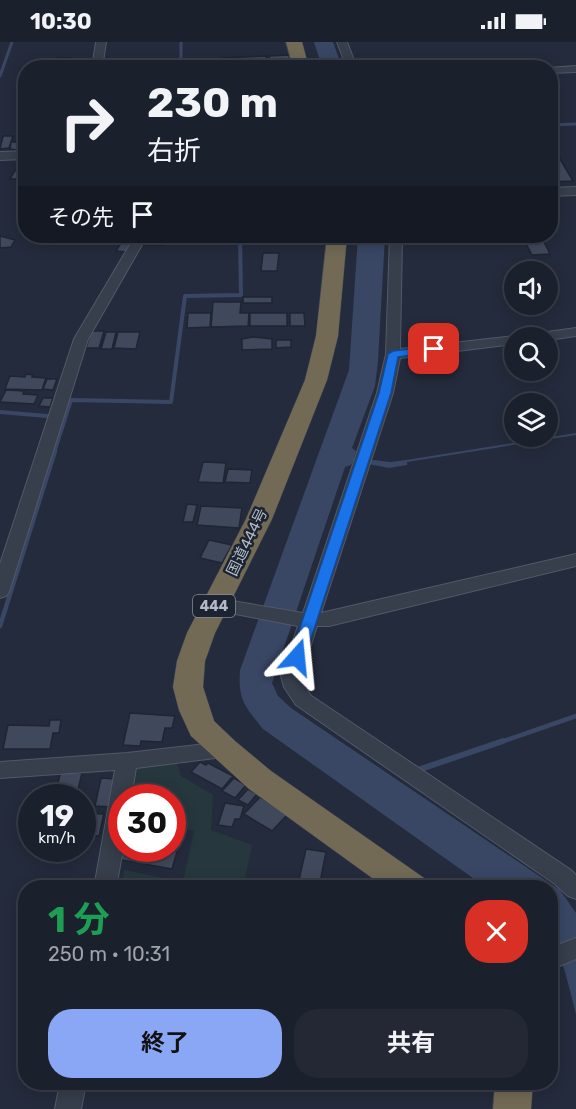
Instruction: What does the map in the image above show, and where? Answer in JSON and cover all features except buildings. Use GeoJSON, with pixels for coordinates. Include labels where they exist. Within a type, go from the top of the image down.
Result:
{"type":"FeatureCollection","features":[{"type":"Feature","properties":{"kind":"highway"},"geometry":{"type":"LineString","coordinates":[[294,42],[299,60]]}},
{"type":"Feature","properties":{"kind":"highway","name":"国道444号"},"geometry":{"type":"LineString","coordinates":[[336,243],[327,336],[316,380],[259,519],[215,604],[194,652],[188,687],[194,711],[202,728],[224,750],[260,780],[401,880]]}},
{"type":"Feature","properties":{"kind":"highway"},"geometry":{"type":"LineString","coordinates":[[512,1109],[513,1090]]}},
{"type":"Feature","properties":{"kind":"street"},"geometry":{"type":"LineString","coordinates":[[98,60],[101,42]]}},
{"type":"Feature","properties":{"kind":"street"},"geometry":{"type":"LineString","coordinates":[[342,42],[349,60]]}},
{"type":"Feature","properties":{"kind":"street"},"geometry":{"type":"LineString","coordinates":[[558,70],[576,69]]}},
{"type":"Feature","properties":{"kind":"street"},"geometry":{"type":"LineString","coordinates":[[0,156],[18,155]]}},
{"type":"Feature","properties":{"kind":"street"},"geometry":{"type":"LineString","coordinates":[[558,192],[576,191]]}},
{"type":"Feature","properties":{"kind":"street"},"geometry":{"type":"LineString","coordinates":[[0,592],[81,339],[137,243]]}},
{"type":"Feature","properties":{"kind":"street"},"geometry":{"type":"LineString","coordinates":[[396,243],[393,354],[385,393],[306,620],[291,676],[294,687],[303,700],[563,877],[576,889]]}},
{"type":"Feature","properties":{"kind":"street"},"geometry":{"type":"LineString","coordinates":[[558,335],[576,333]]}},
{"type":"Feature","properties":{"kind":"street"},"geometry":{"type":"LineString","coordinates":[[393,354],[504,341]]}},
{"type":"Feature","properties":{"kind":"street"},"geometry":{"type":"LineString","coordinates":[[215,604],[306,620],[328,619],[576,560]]}},
{"type":"Feature","properties":{"kind":"street"},"geometry":{"type":"LineString","coordinates":[[0,770],[127,761],[224,750]]}},
{"type":"Feature","properties":{"kind":"street"},"geometry":{"type":"LineString","coordinates":[[106,880],[127,761]]}},
{"type":"Feature","properties":{"kind":"street"},"geometry":{"type":"LineString","coordinates":[[558,956],[576,948]]}},
{"type":"Feature","properties":{"kind":"street"},"geometry":{"type":"LineString","coordinates":[[68,1109],[72,1090]]}},
{"type":"Feature","properties":{"kind":"shaded area"},"geometry":{"type":"Polygon","coordinates":[[[177,764],[181,776],[213,795],[211,830],[252,845],[245,880],[183,880],[194,831],[186,829],[186,784],[134,784],[138,766],[177,764]]]}},
{"type":"Feature","properties":{"kind":"shaded area"},"geometry":{"type":"Polygon","coordinates":[[[124,870],[173,880],[123,880],[124,870]]]}},
{"type":"Feature","properties":{"kind":"water"},"geometry":{"type":"Polygon","coordinates":[[[314,42],[333,42],[339,60],[320,60],[314,42]]]}},
{"type":"Feature","properties":{"kind":"water"},"geometry":{"type":"Polygon","coordinates":[[[358,243],[385,243],[375,386],[352,448],[356,451],[354,458],[391,462],[504,444],[504,447],[407,462],[407,465],[389,468],[353,461],[351,465],[345,467],[272,683],[278,696],[291,708],[545,880],[476,880],[263,729],[244,702],[240,689],[240,670],[349,370],[358,243]]]}},
{"type":"Feature","properties":{"kind":"water"},"geometry":{"type":"Polygon","coordinates":[[[576,433],[576,435],[558,438],[558,436],[576,433]]]}},
{"type":"Feature","properties":{"kind":"water"},"geometry":{"type":"Polygon","coordinates":[[[558,889],[576,913],[576,1014],[564,968],[558,958],[558,889]]]}},
{"type":"Feature","properties":{"kind":"waterway"},"geometry":{"type":"LineString","coordinates":[[0,76],[12,42]]}},
{"type":"Feature","properties":{"kind":"waterway"},"geometry":{"type":"LineString","coordinates":[[181,42],[181,60]]}},
{"type":"Feature","properties":{"kind":"waterway"},"geometry":{"type":"LineString","coordinates":[[558,125],[576,124]]}},
{"type":"Feature","properties":{"kind":"waterway"},"geometry":{"type":"LineString","coordinates":[[54,453],[71,400],[171,402],[185,296],[241,295],[240,243]]}},
{"type":"Feature","properties":{"kind":"waterway"},"geometry":{"type":"LineString","coordinates":[[0,412],[47,416]]}},
{"type":"Feature","properties":{"kind":"waterway"},"geometry":{"type":"LineString","coordinates":[[0,626],[55,451]]}},
{"type":"Feature","properties":{"kind":"waterway"},"geometry":{"type":"LineString","coordinates":[[498,743],[576,716]]}},
{"type":"Feature","properties":{"kind":"waterway"},"geometry":{"type":"LineString","coordinates":[[418,770],[503,741]]}},
{"type":"Feature","properties":{"kind":"route"},"geometry":{"type":"LineString","coordinates":[[297,657],[385,393],[393,354],[434,349]]}}]}
